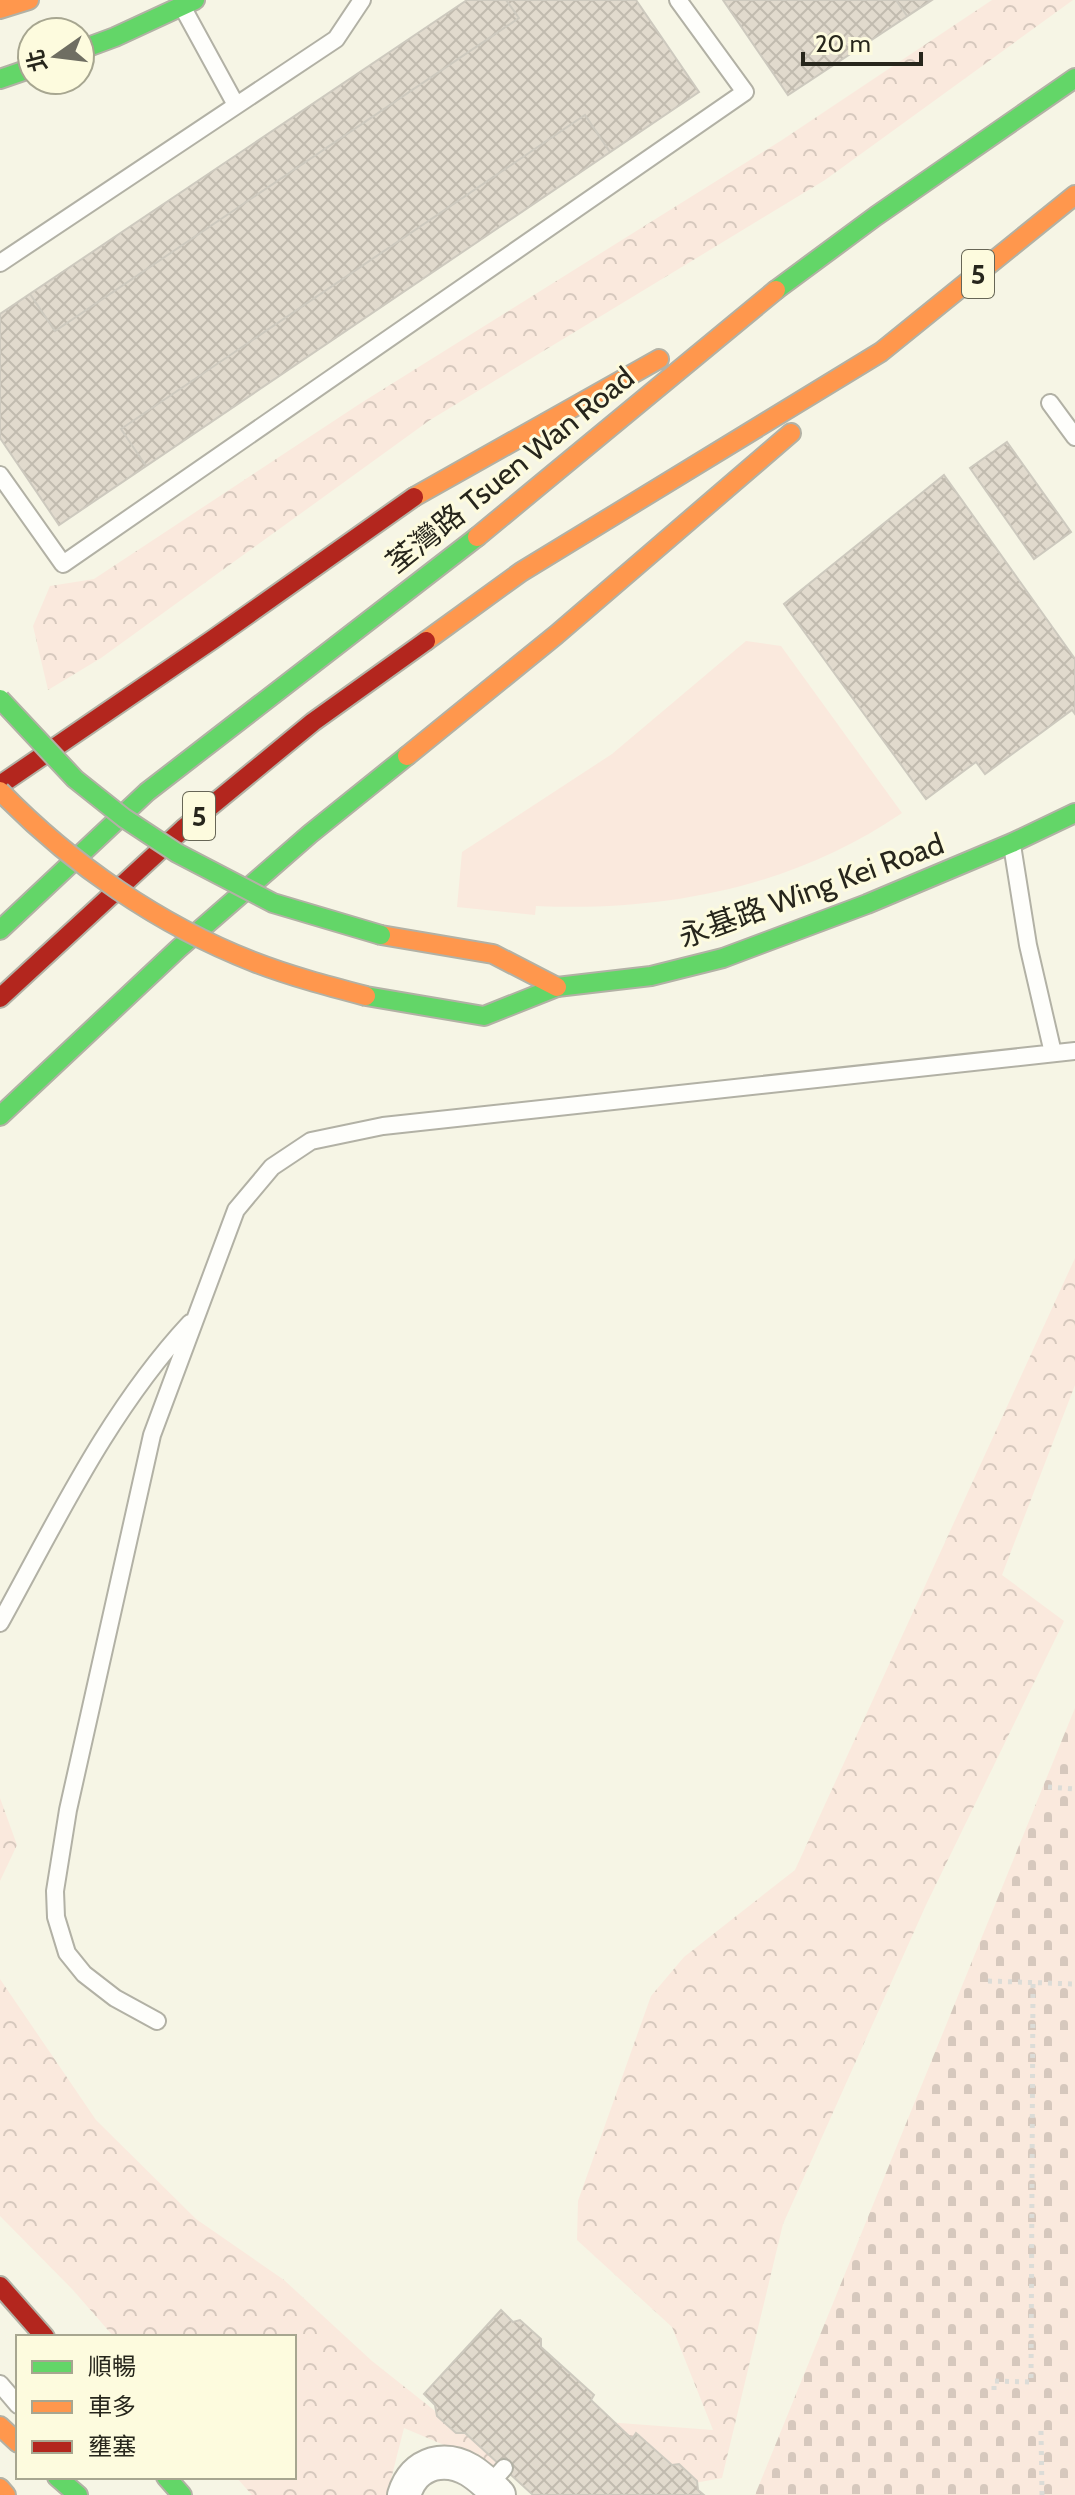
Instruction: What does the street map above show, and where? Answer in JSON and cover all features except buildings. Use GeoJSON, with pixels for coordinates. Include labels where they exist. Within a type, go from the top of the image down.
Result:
{"type":"FeatureCollection","features":[{"type":"Feature","properties":{"kind":"main road"},"geometry":{"type":"LineString","coordinates":[[0,9],[29,0]]}},
{"type":"Feature","properties":{"kind":"main road"},"geometry":{"type":"LineString","coordinates":[[96,43],[189,3]]}},
{"type":"Feature","properties":{"kind":"main road","name":"荃灣路 Tsuen Wan Road"},"geometry":{"type":"LineString","coordinates":[[0,930],[147,792],[482,533],[745,313],[876,216],[1075,78]]}},
{"type":"Feature","properties":{"kind":"main road","name":"5"},"geometry":{"type":"LineString","coordinates":[[0,998],[183,829],[313,722],[521,572],[881,352],[1075,195]]}},
{"type":"Feature","properties":{"kind":"main road"},"geometry":{"type":"LineString","coordinates":[[0,785],[415,496],[745,313]]}},
{"type":"Feature","properties":{"kind":"main road"},"geometry":{"type":"LineString","coordinates":[[0,1116],[178,949],[293,849],[556,635],[777,446],[881,352]]}},
{"type":"Feature","properties":{"kind":"main road"},"geometry":{"type":"LineString","coordinates":[[0,699],[54,759],[128,821],[261,898],[381,935],[493,954],[557,987]]}},
{"type":"Feature","properties":{"kind":"main road","name":"永基路 Wing Kei Road"},"geometry":{"type":"LineString","coordinates":[[0,791],[48,837],[93,872],[171,920],[236,954],[299,978],[366,996],[484,1016],[557,987],[651,976],[723,958],[867,904],[1075,813]]}},
{"type":"Feature","properties":{"kind":"main road"},"geometry":{"type":"LineString","coordinates":[[0,2286],[43,2335]]}},
{"type":"Feature","properties":{"kind":"main road"},"geometry":{"type":"LineString","coordinates":[[0,2426],[16,2441]]}},
{"type":"Feature","properties":{"kind":"main road"},"geometry":{"type":"LineString","coordinates":[[63,2479],[84,2486]]}},
{"type":"Feature","properties":{"kind":"main road"},"geometry":{"type":"LineString","coordinates":[[168,2479],[182,2495]]}},
{"type":"Feature","properties":{"kind":"main road"},"geometry":{"type":"LineString","coordinates":[[0,2488],[6,2495]]}},
{"type":"Feature","properties":{"kind":"street"},"geometry":{"type":"LineString","coordinates":[[404,2495],[419,2468],[444,2462],[459,2464],[497,2483]]}},
{"type":"Feature","properties":{"kind":"lane"},"geometry":{"type":"LineString","coordinates":[[0,263],[336,39],[362,0]]}},
{"type":"Feature","properties":{"kind":"lane"},"geometry":{"type":"LineString","coordinates":[[0,475],[63,564],[745,92],[678,0]]}},
{"type":"Feature","properties":{"kind":"lane"},"geometry":{"type":"LineString","coordinates":[[189,3],[236,105]]}},
{"type":"Feature","properties":{"kind":"lane"},"geometry":{"type":"LineString","coordinates":[[1050,403],[1075,437]]}},
{"type":"Feature","properties":{"kind":"lane"},"geometry":{"type":"LineString","coordinates":[[1012,843],[1028,945],[1053,1053]]}},
{"type":"Feature","properties":{"kind":"lane"},"geometry":{"type":"LineString","coordinates":[[157,2021],[115,1998],[84,1974],[67,1953],[56,1917],[55,1891],[68,1810],[152,1435],[236,1210],[272,1167],[311,1141],[383,1126],[1075,1051]]}},
{"type":"Feature","properties":{"kind":"lane"},"geometry":{"type":"LineString","coordinates":[[0,1623],[102,1439],[163,1352],[197,1316]]}},
{"type":"Feature","properties":{"kind":"lane"},"geometry":{"type":"LineString","coordinates":[[0,2384],[16,2403]]}},
{"type":"Feature","properties":{"kind":"path"},"geometry":{"type":"LineString","coordinates":[[1048,1787],[1075,1789]]}},
{"type":"Feature","properties":{"kind":"path"},"geometry":{"type":"LineString","coordinates":[[988,1981],[1075,1984]]}},
{"type":"Feature","properties":{"kind":"path"},"geometry":{"type":"LineString","coordinates":[[994,2390],[994,2381],[1031,2382],[1033,1983]]}},
{"type":"Feature","properties":{"kind":"path"},"geometry":{"type":"LineString","coordinates":[[1041,2431],[1042,2495]]}},
{"type":"Feature","properties":{"kind":"green space"},"geometry":{"type":"Polygon","coordinates":[[[992,0],[1073,0],[825,180],[430,420],[101,658],[48,690],[33,626],[50,586],[94,579],[361,403],[782,140],[992,0]]]}},
{"type":"Feature","properties":{"kind":"green space"},"geometry":{"type":"Polygon","coordinates":[[[746,641],[781,646],[902,813],[817,860],[727,890],[632,904],[536,906],[535,915],[457,907],[462,852],[612,754],[746,641]]]}},
{"type":"Feature","properties":{"kind":"green space"},"geometry":{"type":"Polygon","coordinates":[[[1075,1258],[1075,1385],[1002,1575],[1064,1621],[926,1905],[783,2224],[722,2478],[629,2495],[562,2495],[404,2428],[387,2495],[252,2495],[238,2479],[296,2479],[296,2335],[112,2335],[0,2216],[0,1979],[96,2120],[196,2219],[284,2280],[372,2361],[459,2430],[593,2421],[713,2430],[672,2327],[577,2240],[578,2201],[651,1996],[684,1957],[795,1870],[1075,1258]]]}},
{"type":"Feature","properties":{"kind":"green space"},"geometry":{"type":"Polygon","coordinates":[[[1075,1708],[1075,2495],[755,2495],[1075,1708]]]}},
{"type":"Feature","properties":{"kind":"green space"},"geometry":{"type":"Polygon","coordinates":[[[0,1798],[17,1845],[0,1881],[0,1798]]]}},
{"type":"Feature","properties":{"kind":"traffic: fast"},"geometry":{"type":"LineString","coordinates":[[96,44],[195,0]]}},
{"type":"Feature","properties":{"kind":"traffic: fast"},"geometry":{"type":"LineString","coordinates":[[0,79],[16,74]]}},
{"type":"Feature","properties":{"kind":"traffic: fast"},"geometry":{"type":"LineString","coordinates":[[776,290],[876,216],[1075,78]]}},
{"type":"Feature","properties":{"kind":"traffic: fast"},"geometry":{"type":"LineString","coordinates":[[0,930],[147,792],[477,537]]}},
{"type":"Feature","properties":{"kind":"traffic: fast"},"geometry":{"type":"LineString","coordinates":[[0,699],[75,779],[124,818],[177,853],[273,903],[381,935]]}},
{"type":"Feature","properties":{"kind":"traffic: fast"},"geometry":{"type":"LineString","coordinates":[[0,1116],[178,949],[310,834],[407,756]]}},
{"type":"Feature","properties":{"kind":"traffic: fast"},"geometry":{"type":"LineString","coordinates":[[366,996],[484,1016],[557,987],[651,976],[723,958],[867,904],[1075,813]]}},
{"type":"Feature","properties":{"kind":"traffic: fast"},"geometry":{"type":"LineString","coordinates":[[59,2479],[78,2495]]}},
{"type":"Feature","properties":{"kind":"traffic: fast"},"geometry":{"type":"LineString","coordinates":[[168,2479],[182,2495]]}},
{"type":"Feature","properties":{"kind":"traffic: slow"},"geometry":{"type":"LineString","coordinates":[[0,9],[29,0]]}},
{"type":"Feature","properties":{"kind":"traffic: slow"},"geometry":{"type":"LineString","coordinates":[[426,641],[521,572],[881,352],[1075,195]]}},
{"type":"Feature","properties":{"kind":"traffic: slow"},"geometry":{"type":"LineString","coordinates":[[477,537],[776,290]]}},
{"type":"Feature","properties":{"kind":"traffic: slow"},"geometry":{"type":"LineString","coordinates":[[414,497],[659,359]]}},
{"type":"Feature","properties":{"kind":"traffic: slow"},"geometry":{"type":"LineString","coordinates":[[407,756],[556,635],[791,433]]}},
{"type":"Feature","properties":{"kind":"traffic: slow"},"geometry":{"type":"LineString","coordinates":[[0,791],[27,818],[87,867],[118,890],[184,930],[268,967],[366,996]]}},
{"type":"Feature","properties":{"kind":"traffic: slow"},"geometry":{"type":"LineString","coordinates":[[381,935],[493,954],[557,987]]}},
{"type":"Feature","properties":{"kind":"traffic: slow"},"geometry":{"type":"LineString","coordinates":[[0,2426],[16,2441]]}},
{"type":"Feature","properties":{"kind":"traffic: slow"},"geometry":{"type":"LineString","coordinates":[[0,2488],[6,2495]]}},
{"type":"Feature","properties":{"kind":"traffic: jam"},"geometry":{"type":"LineString","coordinates":[[0,785],[414,497]]}},
{"type":"Feature","properties":{"kind":"traffic: jam"},"geometry":{"type":"LineString","coordinates":[[0,998],[183,829],[313,722],[426,641]]}},
{"type":"Feature","properties":{"kind":"traffic: jam"},"geometry":{"type":"LineString","coordinates":[[0,2286],[43,2335]]}}]}
